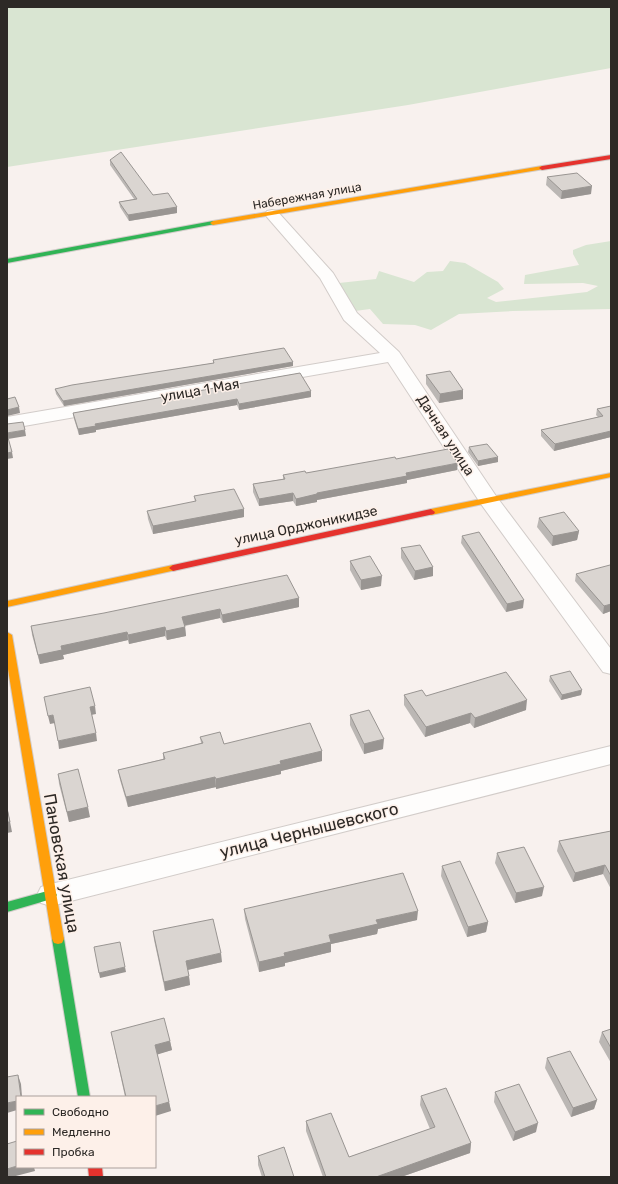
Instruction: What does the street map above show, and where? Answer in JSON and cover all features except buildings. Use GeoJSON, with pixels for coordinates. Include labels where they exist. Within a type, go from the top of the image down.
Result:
{"type":"FeatureCollection","features":[{"type":"Feature","properties":{"kind":"street","name":"Набережная улица"},"geometry":{"type":"LineString","coordinates":[[7,261],[272,214],[611,157]]}},
{"type":"Feature","properties":{"kind":"street","name":"Дачная улица"},"geometry":{"type":"LineString","coordinates":[[272,214],[326,276],[350,316],[393,356],[488,500],[611,666]]}},
{"type":"Feature","properties":{"kind":"street","name":"улица 1 Мая"},"geometry":{"type":"LineString","coordinates":[[7,423],[393,356]]}},
{"type":"Feature","properties":{"kind":"street","name":"улица Орджоникидзе"},"geometry":{"type":"LineString","coordinates":[[7,604],[488,500],[611,475]]}},
{"type":"Feature","properties":{"kind":"street","name":"Пановская улица"},"geometry":{"type":"LineString","coordinates":[[7,635],[52,895],[84,1096]]}},
{"type":"Feature","properties":{"kind":"street","name":"улица Чернышевского"},"geometry":{"type":"LineString","coordinates":[[7,907],[611,755]]}},
{"type":"Feature","properties":{"kind":"green space"},"geometry":{"type":"Polygon","coordinates":[[[7,7],[611,7],[611,68],[408,105],[7,167],[7,7]]]}},
{"type":"Feature","properties":{"kind":"green space"},"geometry":{"type":"Polygon","coordinates":[[[611,241],[611,309],[513,311],[459,314],[431,330],[415,325],[383,324],[370,309],[355,311],[339,283],[376,279],[379,271],[414,282],[427,272],[443,271],[450,261],[465,263],[498,282],[504,289],[487,298],[496,302],[587,292],[598,286],[583,283],[524,284],[525,275],[579,265],[573,254],[573,250],[586,245],[611,241]]]}},
{"type":"Feature","properties":{"kind":"traffic: fast"},"geometry":{"type":"LineString","coordinates":[[7,261],[213,223]]}},
{"type":"Feature","properties":{"kind":"traffic: fast"},"geometry":{"type":"LineString","coordinates":[[7,907],[51,895]]}},
{"type":"Feature","properties":{"kind":"traffic: fast"},"geometry":{"type":"LineString","coordinates":[[58,939],[84,1096]]}},
{"type":"Feature","properties":{"kind":"traffic: slow"},"geometry":{"type":"LineString","coordinates":[[213,223],[542,168]]}},
{"type":"Feature","properties":{"kind":"traffic: slow"},"geometry":{"type":"LineString","coordinates":[[431,512],[611,475]]}},
{"type":"Feature","properties":{"kind":"traffic: slow"},"geometry":{"type":"LineString","coordinates":[[7,604],[173,568]]}},
{"type":"Feature","properties":{"kind":"traffic: slow"},"geometry":{"type":"LineString","coordinates":[[7,635],[58,939]]}},
{"type":"Feature","properties":{"kind":"traffic: jam"},"geometry":{"type":"LineString","coordinates":[[542,168],[611,157]]}},
{"type":"Feature","properties":{"kind":"traffic: jam"},"geometry":{"type":"LineString","coordinates":[[173,568],[431,512]]}},
{"type":"Feature","properties":{"kind":"traffic: jam"},"geometry":{"type":"LineString","coordinates":[[95,1168],[96,1177]]}}]}
